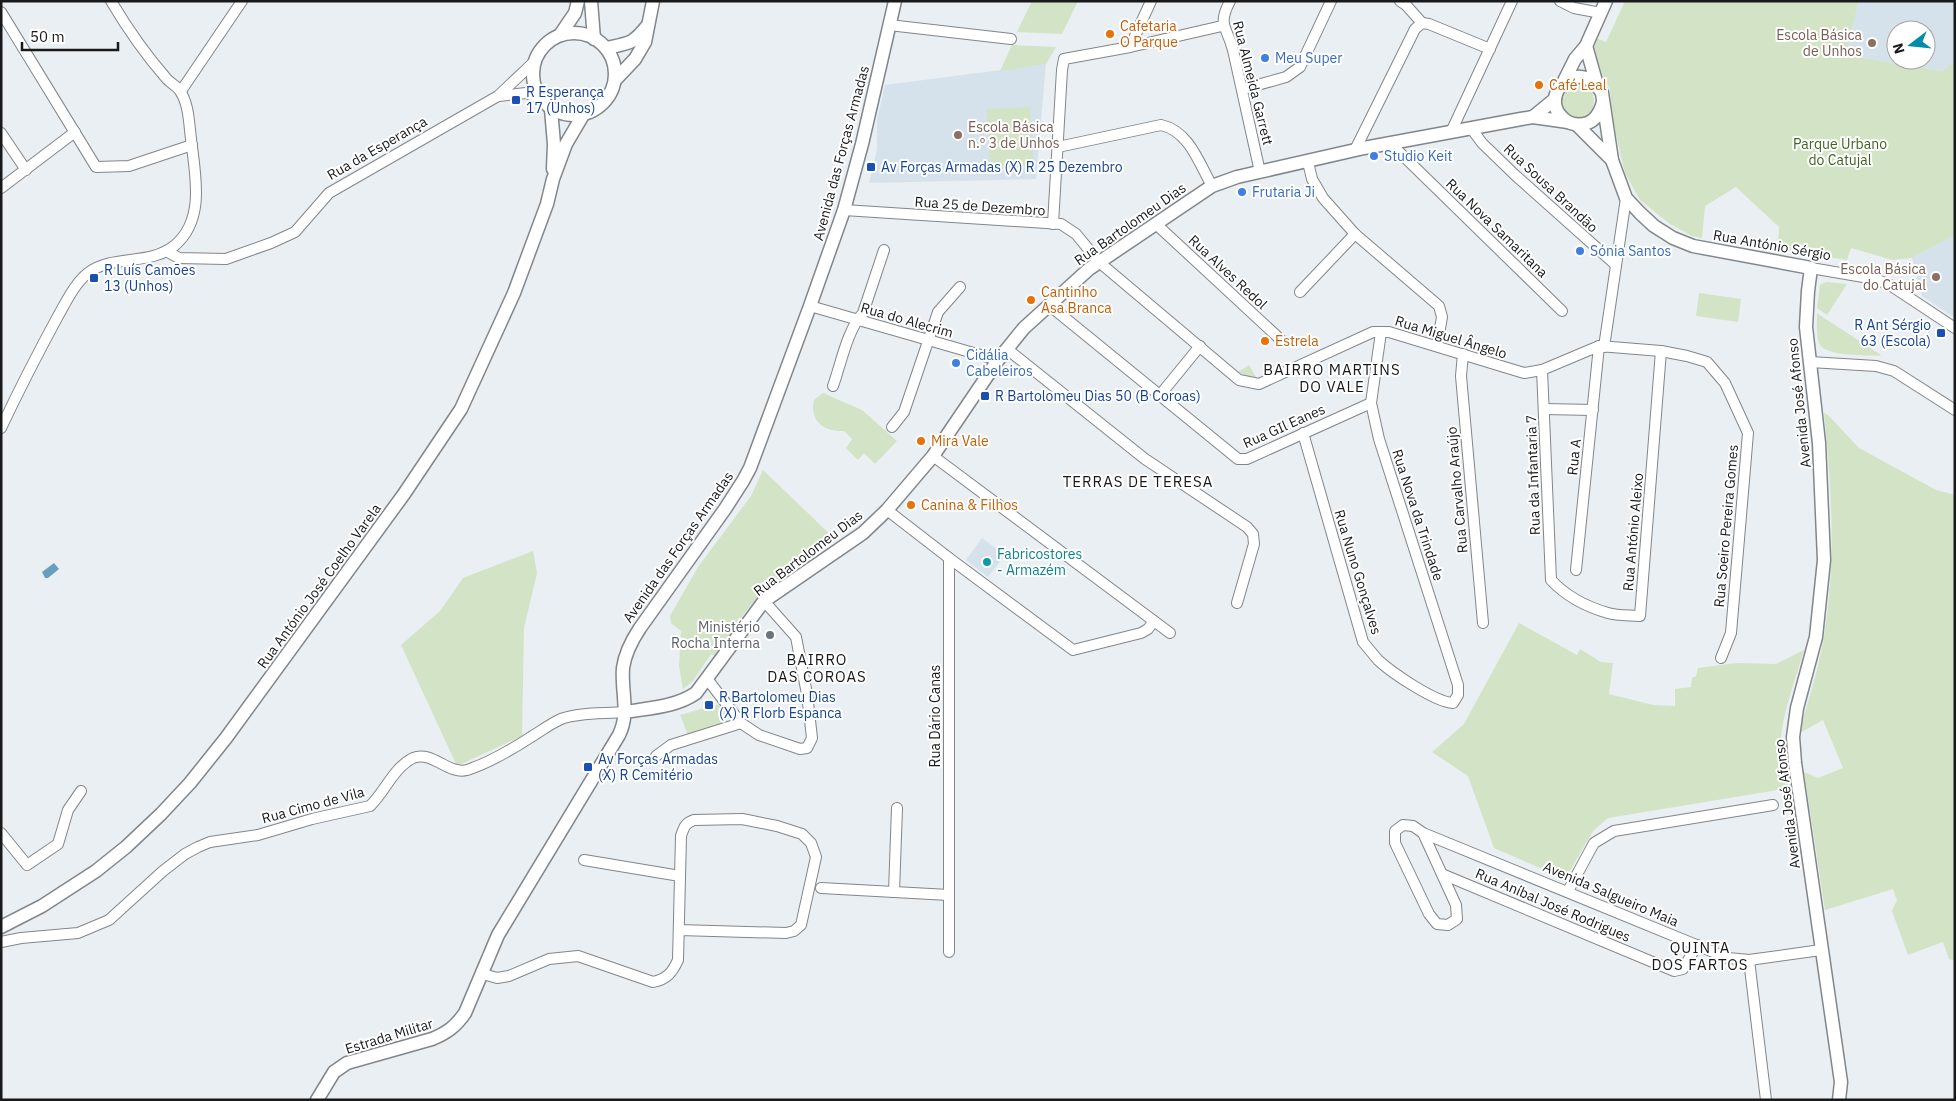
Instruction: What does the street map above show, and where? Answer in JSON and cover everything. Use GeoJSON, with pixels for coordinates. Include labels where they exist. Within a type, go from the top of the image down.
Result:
{"type":"FeatureCollection","features":[{"type":"Feature","properties":{"kind":"street"},"geometry":{"type":"LineString","coordinates":[[1,428],[64,296],[96,268],[148,258],[166,251],[175,245],[184,234],[192,218],[197,193],[188,111],[180,91],[166,79],[111,1]]}},
{"type":"Feature","properties":{"kind":"street"},"geometry":{"type":"LineString","coordinates":[[180,91],[242,1]]}},
{"type":"Feature","properties":{"kind":"street"},"geometry":{"type":"LineString","coordinates":[[560,35],[575,13],[578,1]]}},
{"type":"Feature","properties":{"kind":"street"},"geometry":{"type":"LineString","coordinates":[[591,1],[594,40]]}},
{"type":"Feature","properties":{"kind":"street"},"geometry":{"type":"LineString","coordinates":[[616,80],[614,63],[606,48],[586,34],[575,32],[560,35],[547,42],[538,53],[534,62],[533,76],[536,90],[541,99],[552,109],[568,115],[583,115],[598,108],[608,98],[616,80],[635,59],[646,42],[653,1]]}},
{"type":"Feature","properties":{"kind":"street","name":"Avenida das Forças Armadas"},"geometry":{"type":"LineString","coordinates":[[483,974],[498,935],[624,722],[623,668],[629,647],[640,628],[726,509],[743,481],[810,306],[844,210],[862,144],[895,1]]}},
{"type":"Feature","properties":{"kind":"street"},"geometry":{"type":"LineString","coordinates":[[1130,47],[1151,1]]}},
{"type":"Feature","properties":{"kind":"street","name":"Rua Almeida Garrett"},"geometry":{"type":"LineString","coordinates":[[1230,1],[1224,13],[1222,26],[1229,36],[1243,89],[1260,172]]}},
{"type":"Feature","properties":{"kind":"street"},"geometry":{"type":"LineString","coordinates":[[1243,89],[1286,77],[1300,67],[1330,1]]}},
{"type":"Feature","properties":{"kind":"street"},"geometry":{"type":"LineString","coordinates":[[1400,1],[1406,5],[1422,24]]}},
{"type":"Feature","properties":{"kind":"street"},"geometry":{"type":"LineString","coordinates":[[1451,132],[1512,1]]}},
{"type":"Feature","properties":{"kind":"street"},"geometry":{"type":"LineString","coordinates":[[1560,1],[1574,8],[1603,7],[1586,46],[1575,59],[1557,90],[1556,108],[1561,117],[1573,124],[1587,124],[1595,119],[1601,112],[1603,102],[1602,93],[1597,85],[1586,46]]}},
{"type":"Feature","properties":{"kind":"street"},"geometry":{"type":"LineString","coordinates":[[1,12],[96,166],[129,166],[192,145]]}},
{"type":"Feature","properties":{"kind":"street"},"geometry":{"type":"LineString","coordinates":[[606,48],[636,40],[649,23]]}},
{"type":"Feature","properties":{"kind":"street"},"geometry":{"type":"LineString","coordinates":[[1355,150],[1415,29],[1422,24],[1429,24],[1490,50]]}},
{"type":"Feature","properties":{"kind":"street"},"geometry":{"type":"LineString","coordinates":[[890,25],[1011,39]]}},
{"type":"Feature","properties":{"kind":"street"},"geometry":{"type":"LineString","coordinates":[[1053,224],[1064,59],[1130,47],[1222,26]]}},
{"type":"Feature","properties":{"kind":"street"},"geometry":{"type":"LineString","coordinates":[[498,96],[534,62]]}},
{"type":"Feature","properties":{"kind":"street"},"geometry":{"type":"LineString","coordinates":[[1563,82],[1571,78],[1581,77],[1590,79],[1597,85]]}},
{"type":"Feature","properties":{"kind":"street"},"geometry":{"type":"LineString","coordinates":[[498,96],[526,93],[541,99]]}},
{"type":"Feature","properties":{"kind":"street","name":"Rua da Esperança"},"geometry":{"type":"LineString","coordinates":[[166,251],[179,258],[226,259],[295,232],[329,192],[498,96]]}},
{"type":"Feature","properties":{"kind":"street","name":"Rua Bartolomeu Dias"},"geometry":{"type":"LineString","coordinates":[[1533,117],[1555,99]]}},
{"type":"Feature","properties":{"kind":"street","name":"Rua António Sérgio"},"geometry":{"type":"LineString","coordinates":[[1603,102],[1612,160],[1626,198],[1654,226],[1673,238],[1693,246],[1875,279],[1890,285],[1955,328]]}},
{"type":"Feature","properties":{"kind":"street","name":"Rua António José Coelho Varela"},"geometry":{"type":"LineString","coordinates":[[552,109],[553,179]]}},
{"type":"Feature","properties":{"kind":"street","name":"Rua António José Coelho Varela"},"geometry":{"type":"LineString","coordinates":[[1,927],[70,889],[126,847],[190,783],[232,731],[404,494],[461,409],[514,294],[566,144],[583,115]]}},
{"type":"Feature","properties":{"kind":"street","name":"Rua Bartolomeu Dias"},"geometry":{"type":"LineString","coordinates":[[625,712],[676,704],[696,693],[708,680],[764,601],[863,533],[887,510],[933,456],[998,360],[1024,328],[1088,269],[1157,225],[1212,186],[1237,177],[1355,150],[1533,117],[1573,124]]}},
{"type":"Feature","properties":{"kind":"street","name":"Rua António Sérgio"},"geometry":{"type":"LineString","coordinates":[[1573,124],[1612,160]]}},
{"type":"Feature","properties":{"kind":"street"},"geometry":{"type":"LineString","coordinates":[[1058,147],[1161,125],[1170,127],[1185,138],[1212,186]]}},
{"type":"Feature","properties":{"kind":"street","name":"Rua Sousa Brandão"},"geometry":{"type":"LineString","coordinates":[[1471,128],[1482,143],[1515,175],[1616,265]]}},
{"type":"Feature","properties":{"kind":"street"},"geometry":{"type":"LineString","coordinates":[[1,188],[75,132]]}},
{"type":"Feature","properties":{"kind":"street"},"geometry":{"type":"LineString","coordinates":[[1,133],[26,170]]}},
{"type":"Feature","properties":{"kind":"street","name":"Rua Nova Samaritana"},"geometry":{"type":"LineString","coordinates":[[1390,143],[1562,311]]}},
{"type":"Feature","properties":{"kind":"street"},"geometry":{"type":"LineString","coordinates":[[1308,162],[1312,178],[1323,198],[1355,234],[1439,306],[1442,317],[1437,346]]}},
{"type":"Feature","properties":{"kind":"street"},"geometry":{"type":"LineString","coordinates":[[1602,346],[1626,198]]}},
{"type":"Feature","properties":{"kind":"street","name":"Rua 25 de Dezembro"},"geometry":{"type":"LineString","coordinates":[[844,210],[1062,224],[1076,234],[1099,262]]}},
{"type":"Feature","properties":{"kind":"street","name":"Rua Alves Redol"},"geometry":{"type":"LineString","coordinates":[[1157,225],[1281,340]]}},
{"type":"Feature","properties":{"kind":"street"},"geometry":{"type":"LineString","coordinates":[[1300,292],[1355,234]]}},
{"type":"Feature","properties":{"kind":"street"},"geometry":{"type":"LineString","coordinates":[[833,386],[856,320],[863,313],[884,250]]}},
{"type":"Feature","properties":{"kind":"street","name":"Rua Miguel Ângelo"},"geometry":{"type":"LineString","coordinates":[[1099,262],[1239,380],[1259,384],[1373,332],[1389,332],[1524,373],[1542,370],[1602,346]]}},
{"type":"Feature","properties":{"kind":"street","name":"Avenida José Afonso"},"geometry":{"type":"LineString","coordinates":[[1811,268],[1806,327],[1819,443],[1824,560],[1816,637],[1797,708],[1793,737],[1821,950],[1840,1074],[1839,1100]]}},
{"type":"Feature","properties":{"kind":"street"},"geometry":{"type":"LineString","coordinates":[[892,428],[904,412],[938,312],[960,287]]}},
{"type":"Feature","properties":{"kind":"street","name":"Rua GIl Eanes"},"geometry":{"type":"LineString","coordinates":[[1049,305],[1238,459],[1247,459],[1371,402]]}},
{"type":"Feature","properties":{"kind":"street","name":"Rua do Alecrim"},"geometry":{"type":"LineString","coordinates":[[810,306],[998,360]]}},
{"type":"Feature","properties":{"kind":"street","name":"Rua Nova da Trindade"},"geometry":{"type":"LineString","coordinates":[[1381,332],[1371,402],[1379,439],[1458,685],[1458,694],[1453,703]]}},
{"type":"Feature","properties":{"kind":"street"},"geometry":{"type":"LineString","coordinates":[[1160,395],[1200,346]]}},
{"type":"Feature","properties":{"kind":"street","name":"Rua Soeiro Pereira Gomes"},"geometry":{"type":"LineString","coordinates":[[1602,346],[1661,351],[1707,362],[1725,383],[1748,433],[1731,633],[1722,658]]}},
{"type":"Feature","properties":{"kind":"street","name":"Rua A"},"geometry":{"type":"LineString","coordinates":[[1576,570],[1593,410],[1602,346]]}},
{"type":"Feature","properties":{"kind":"street"},"geometry":{"type":"LineString","coordinates":[[1006,349],[1145,459],[1247,527],[1253,534],[1254,544],[1237,602]]}},
{"type":"Feature","properties":{"kind":"street","name":"Rua António Aleixo"},"geometry":{"type":"LineString","coordinates":[[1552,580],[1562,591],[1587,605],[1610,614],[1640,616],[1661,351]]}},
{"type":"Feature","properties":{"kind":"street","name":"Rua Carvalho Araújo"},"geometry":{"type":"LineString","coordinates":[[1463,354],[1461,376],[1483,622]]}},
{"type":"Feature","properties":{"kind":"street"},"geometry":{"type":"LineString","coordinates":[[1810,362],[1876,366],[1894,371],[1955,410]]}},
{"type":"Feature","properties":{"kind":"street","name":"Rua da Infantaria 7"},"geometry":{"type":"LineString","coordinates":[[1542,370],[1552,580]]}},
{"type":"Feature","properties":{"kind":"street"},"geometry":{"type":"LineString","coordinates":[[1544,408],[1593,410]]}},
{"type":"Feature","properties":{"kind":"street","name":"Rua Nuno Gonçalves"},"geometry":{"type":"LineString","coordinates":[[1303,433],[1362,642],[1379,661],[1431,697],[1453,703]]}},
{"type":"Feature","properties":{"kind":"street"},"geometry":{"type":"LineString","coordinates":[[933,456],[1170,632]]}},
{"type":"Feature","properties":{"kind":"street"},"geometry":{"type":"LineString","coordinates":[[887,510],[1073,650],[1141,633],[1148,629],[1154,621]]}},
{"type":"Feature","properties":{"kind":"street","name":"Rua Dário Canas"},"geometry":{"type":"LineString","coordinates":[[949,558],[949,952]]}},
{"type":"Feature","properties":{"kind":"street"},"geometry":{"type":"LineString","coordinates":[[708,680],[741,723],[759,735],[800,750],[807,748],[812,738],[807,694],[796,637],[764,601]]}},
{"type":"Feature","properties":{"kind":"street","name":"Rua Cimo de Vila"},"geometry":{"type":"LineString","coordinates":[[1,942],[21,938],[78,933],[109,920],[185,854],[210,842],[258,835],[312,819],[370,806],[377,800],[396,772],[410,760],[420,756],[458,770],[468,769],[516,747],[561,720],[570,717],[625,712]]}},
{"type":"Feature","properties":{"kind":"street"},"geometry":{"type":"LineString","coordinates":[[656,756],[671,745],[741,723]]}},
{"type":"Feature","properties":{"kind":"street"},"geometry":{"type":"LineString","coordinates":[[1,833],[27,865],[58,844],[68,810],[81,791]]}},
{"type":"Feature","properties":{"kind":"street"},"geometry":{"type":"LineString","coordinates":[[1568,891],[1594,843],[1614,831],[1773,804]]}},
{"type":"Feature","properties":{"kind":"street"},"geometry":{"type":"LineString","coordinates":[[894,892],[896,808]]}},
{"type":"Feature","properties":{"kind":"street"},"geometry":{"type":"LineString","coordinates":[[483,974],[496,978],[509,976],[549,959],[578,956],[654,982],[664,980],[673,972],[678,960],[682,836],[684,826],[688,822],[694,820],[742,819],[777,826],[802,834],[811,844],[816,857],[801,925],[794,931],[786,933],[679,930]]}},
{"type":"Feature","properties":{"kind":"street","name":"Avenida Salgueiro Maia"},"geometry":{"type":"LineString","coordinates":[[1423,833],[1456,906],[1458,919],[1448,925],[1437,924],[1429,914],[1394,842],[1395,831],[1403,825],[1413,826],[1423,833],[1728,958],[1749,960],[1821,950]]}},
{"type":"Feature","properties":{"kind":"street"},"geometry":{"type":"LineString","coordinates":[[584,860],[680,876]]}},
{"type":"Feature","properties":{"kind":"street","name":"Rua Aníbal José Rodrigues"},"geometry":{"type":"LineString","coordinates":[[1442,874],[1674,971],[1683,969],[1698,945]]}},
{"type":"Feature","properties":{"kind":"street"},"geometry":{"type":"LineString","coordinates":[[821,888],[950,894]]}},
{"type":"Feature","properties":{"kind":"street"},"geometry":{"type":"LineString","coordinates":[[1749,960],[1766,1100]]}},
{"type":"Feature","properties":{"kind":"street","name":"Estrada Militar"},"geometry":{"type":"LineString","coordinates":[[317,1100],[334,1072],[347,1063],[432,1039],[452,1029],[465,1013],[483,974]]}},
{"type":"Feature","properties":{"kind":"shaded area","name":"Escola Básica de Unhos"},"geometry":{"type":"Polygon","coordinates":[[[1859,1],[1955,1],[1955,62],[1941,71],[1935,70],[1936,20],[1886,20],[1886,62],[1844,55],[1859,1]]]}},
{"type":"Feature","properties":{"kind":"shaded area","name":"Escola Básica n.º 3 de Unhos"},"geometry":{"type":"Polygon","coordinates":[[[1046,64],[1036,179],[869,183],[877,149],[877,120],[885,85],[1046,64]]]}},
{"type":"Feature","properties":{"kind":"shaded area","name":"Escola Básica do Catujal"},"geometry":{"type":"Polygon","coordinates":[[[1955,235],[1955,318],[1922,296],[1912,258],[1955,235]]]}},
{"type":"Feature","properties":{"kind":"shaded area"},"geometry":{"type":"Polygon","coordinates":[[[982,538],[1005,555],[988,577],[966,560],[982,538]]]}},
{"type":"Feature","properties":{"kind":"green space"},"geometry":{"type":"Polygon","coordinates":[[[1032,1],[1078,1],[1062,34],[1017,32],[1032,1]]]}},
{"type":"Feature","properties":{"kind":"green space","name":"Parque Urbano do Catujal"},"geometry":{"type":"Polygon","coordinates":[[[1625,1],[1859,1],[1845,55],[1886,62],[1886,70],[1941,71],[1955,62],[1955,235],[1912,258],[1893,260],[1851,248],[1847,260],[1778,249],[1779,227],[1736,187],[1705,206],[1702,238],[1692,236],[1670,224],[1640,200],[1625,173],[1612,118],[1610,89],[1597,71],[1593,51],[1596,38],[1606,42],[1625,1]]]}},
{"type":"Feature","properties":{"kind":"green space"},"geometry":{"type":"Polygon","coordinates":[[[1012,45],[1056,47],[1046,64],[1000,71],[1012,45]]]}},
{"type":"Feature","properties":{"kind":"green space"},"geometry":{"type":"Polygon","coordinates":[[[1577,84],[1589,89],[1594,101],[1589,113],[1577,118],[1565,113],[1560,101],[1565,89],[1577,84]]]}},
{"type":"Feature","properties":{"kind":"green space"},"geometry":{"type":"Polygon","coordinates":[[[1030,107],[1034,167],[990,169],[986,109],[1030,107]]]}},
{"type":"Feature","properties":{"kind":"green space"},"geometry":{"type":"Polygon","coordinates":[[[1826,282],[1847,284],[1827,315],[1817,308],[1820,285],[1826,282]]]}},
{"type":"Feature","properties":{"kind":"green space"},"geometry":{"type":"Polygon","coordinates":[[[1699,293],[1741,299],[1738,322],[1696,316],[1699,293]]]}},
{"type":"Feature","properties":{"kind":"green space"},"geometry":{"type":"Polygon","coordinates":[[[1817,314],[1881,355],[1837,353],[1823,348],[1817,336],[1817,314]]]}},
{"type":"Feature","properties":{"kind":"green space"},"geometry":{"type":"Polygon","coordinates":[[[1249,365],[1256,377],[1248,377],[1238,372],[1249,365]]]}},
{"type":"Feature","properties":{"kind":"green space"},"geometry":{"type":"Polygon","coordinates":[[[823,393],[862,410],[897,441],[875,464],[864,453],[858,460],[846,448],[852,439],[844,431],[830,430],[816,419],[813,407],[814,400],[823,393]]]}},
{"type":"Feature","properties":{"kind":"green space"},"geometry":{"type":"Polygon","coordinates":[[[1824,413],[1859,448],[1936,490],[1955,495],[1955,961],[1949,959],[1943,942],[1908,955],[1892,911],[1897,900],[1893,889],[1825,910],[1804,772],[1818,778],[1843,768],[1823,720],[1798,734],[1818,665],[1829,597],[1832,544],[1829,465],[1824,413]]]}},
{"type":"Feature","properties":{"kind":"green space"},"geometry":{"type":"Polygon","coordinates":[[[763,470],[835,539],[763,591],[746,611],[715,656],[711,654],[693,681],[683,689],[679,666],[681,631],[671,623],[670,616],[698,567],[751,496],[763,470]]]}},
{"type":"Feature","properties":{"kind":"green space"},"geometry":{"type":"Polygon","coordinates":[[[533,551],[537,573],[524,628],[522,736],[457,766],[401,645],[440,611],[463,578],[533,551]]]}},
{"type":"Feature","properties":{"kind":"green space"},"geometry":{"type":"Polygon","coordinates":[[[1519,623],[1577,655],[1580,649],[1601,662],[1613,663],[1609,694],[1653,705],[1675,706],[1675,689],[1691,687],[1692,678],[1696,676],[1698,668],[1737,663],[1776,664],[1804,650],[1782,730],[1781,756],[1789,787],[1608,818],[1593,831],[1565,879],[1494,848],[1468,776],[1432,752],[1464,724],[1519,623]]]}},
{"type":"Feature","properties":{"kind":"green space"},"geometry":{"type":"Polygon","coordinates":[[[719,705],[727,714],[727,721],[688,735],[680,715],[719,705]]]}},
{"type":"Feature","properties":{"kind":"water"},"geometry":{"type":"Polygon","coordinates":[[[54,563],[59,569],[48,578],[45,578],[42,572],[54,563]]]}},
{"type":"Feature","properties":{"kind":"place","name":"Cafetaria O Parque"},"geometry":{"type":"Point","coordinates":[1110,34]}},
{"type":"Feature","properties":{"kind":"place","name":"Escola Básica de Unhos"},"geometry":{"type":"Point","coordinates":[1872,43]}},
{"type":"Feature","properties":{"kind":"place","name":"Meu Super"},"geometry":{"type":"Point","coordinates":[1265,58]}},
{"type":"Feature","properties":{"kind":"place","name":"Café Leal"},"geometry":{"type":"Point","coordinates":[1539,85]}},
{"type":"Feature","properties":{"kind":"place","name":"R Esperança 17 (Unhos)"},"geometry":{"type":"Point","coordinates":[516,100]}},
{"type":"Feature","properties":{"kind":"place","name":"Escola Básica n.º 3 de Unhos"},"geometry":{"type":"Point","coordinates":[958,135]}},
{"type":"Feature","properties":{"kind":"place","name":"Studio Keit"},"geometry":{"type":"Point","coordinates":[1374,156]}},
{"type":"Feature","properties":{"kind":"place","name":"Av Forças Armadas (X) R 25 Dezembro"},"geometry":{"type":"Point","coordinates":[871,167]}},
{"type":"Feature","properties":{"kind":"place","name":"Frutaria Ji"},"geometry":{"type":"Point","coordinates":[1242,192]}},
{"type":"Feature","properties":{"kind":"place","name":"Sónia Santos"},"geometry":{"type":"Point","coordinates":[1580,251]}},
{"type":"Feature","properties":{"kind":"place","name":"Escola Básica do Catujal"},"geometry":{"type":"Point","coordinates":[1936,277]}},
{"type":"Feature","properties":{"kind":"place","name":"R Luís Camões 13 (Unhos)"},"geometry":{"type":"Point","coordinates":[94,278]}},
{"type":"Feature","properties":{"kind":"place","name":"Cantinho Asa Branca"},"geometry":{"type":"Point","coordinates":[1031,300]}},
{"type":"Feature","properties":{"kind":"place","name":"R Ant Sérgio 63 (Escola)"},"geometry":{"type":"Point","coordinates":[1941,333]}},
{"type":"Feature","properties":{"kind":"place","name":"Estrela"},"geometry":{"type":"Point","coordinates":[1265,341]}},
{"type":"Feature","properties":{"kind":"place","name":"Cidália Cabeleiros"},"geometry":{"type":"Point","coordinates":[956,363]}},
{"type":"Feature","properties":{"kind":"place","name":"R Bartolomeu Dias 50 (B Coroas)"},"geometry":{"type":"Point","coordinates":[985,396]}},
{"type":"Feature","properties":{"kind":"place","name":"Mira Vale"},"geometry":{"type":"Point","coordinates":[921,441]}},
{"type":"Feature","properties":{"kind":"place","name":"Canina & Filhos"},"geometry":{"type":"Point","coordinates":[911,505]}},
{"type":"Feature","properties":{"kind":"place","name":"Fabricostores - Armazém"},"geometry":{"type":"Point","coordinates":[987,562]}},
{"type":"Feature","properties":{"kind":"place","name":"Ministério Rocha Interna"},"geometry":{"type":"Point","coordinates":[770,635]}},
{"type":"Feature","properties":{"kind":"place","name":"R Bartolomeu Dias (X) R Florb Espanca"},"geometry":{"type":"Point","coordinates":[709,705]}},
{"type":"Feature","properties":{"kind":"place","name":"Av Forças Armadas (X) R Cemitério"},"geometry":{"type":"Point","coordinates":[588,767]}},
{"type":"Feature","properties":{"kind":"district","name":"BAIRRO MARTINS DO VALE"},"geometry":{"type":"Point","coordinates":[1332,378]}},
{"type":"Feature","properties":{"kind":"district","name":"TERRAS DE TERESA"},"geometry":{"type":"Point","coordinates":[1138,481]}},
{"type":"Feature","properties":{"kind":"district","name":"BAIRRO DAS COROAS"},"geometry":{"type":"Point","coordinates":[817,668]}},
{"type":"Feature","properties":{"kind":"district","name":"QUINTA DOS FARTOS"},"geometry":{"type":"Point","coordinates":[1700,956]}}]}
